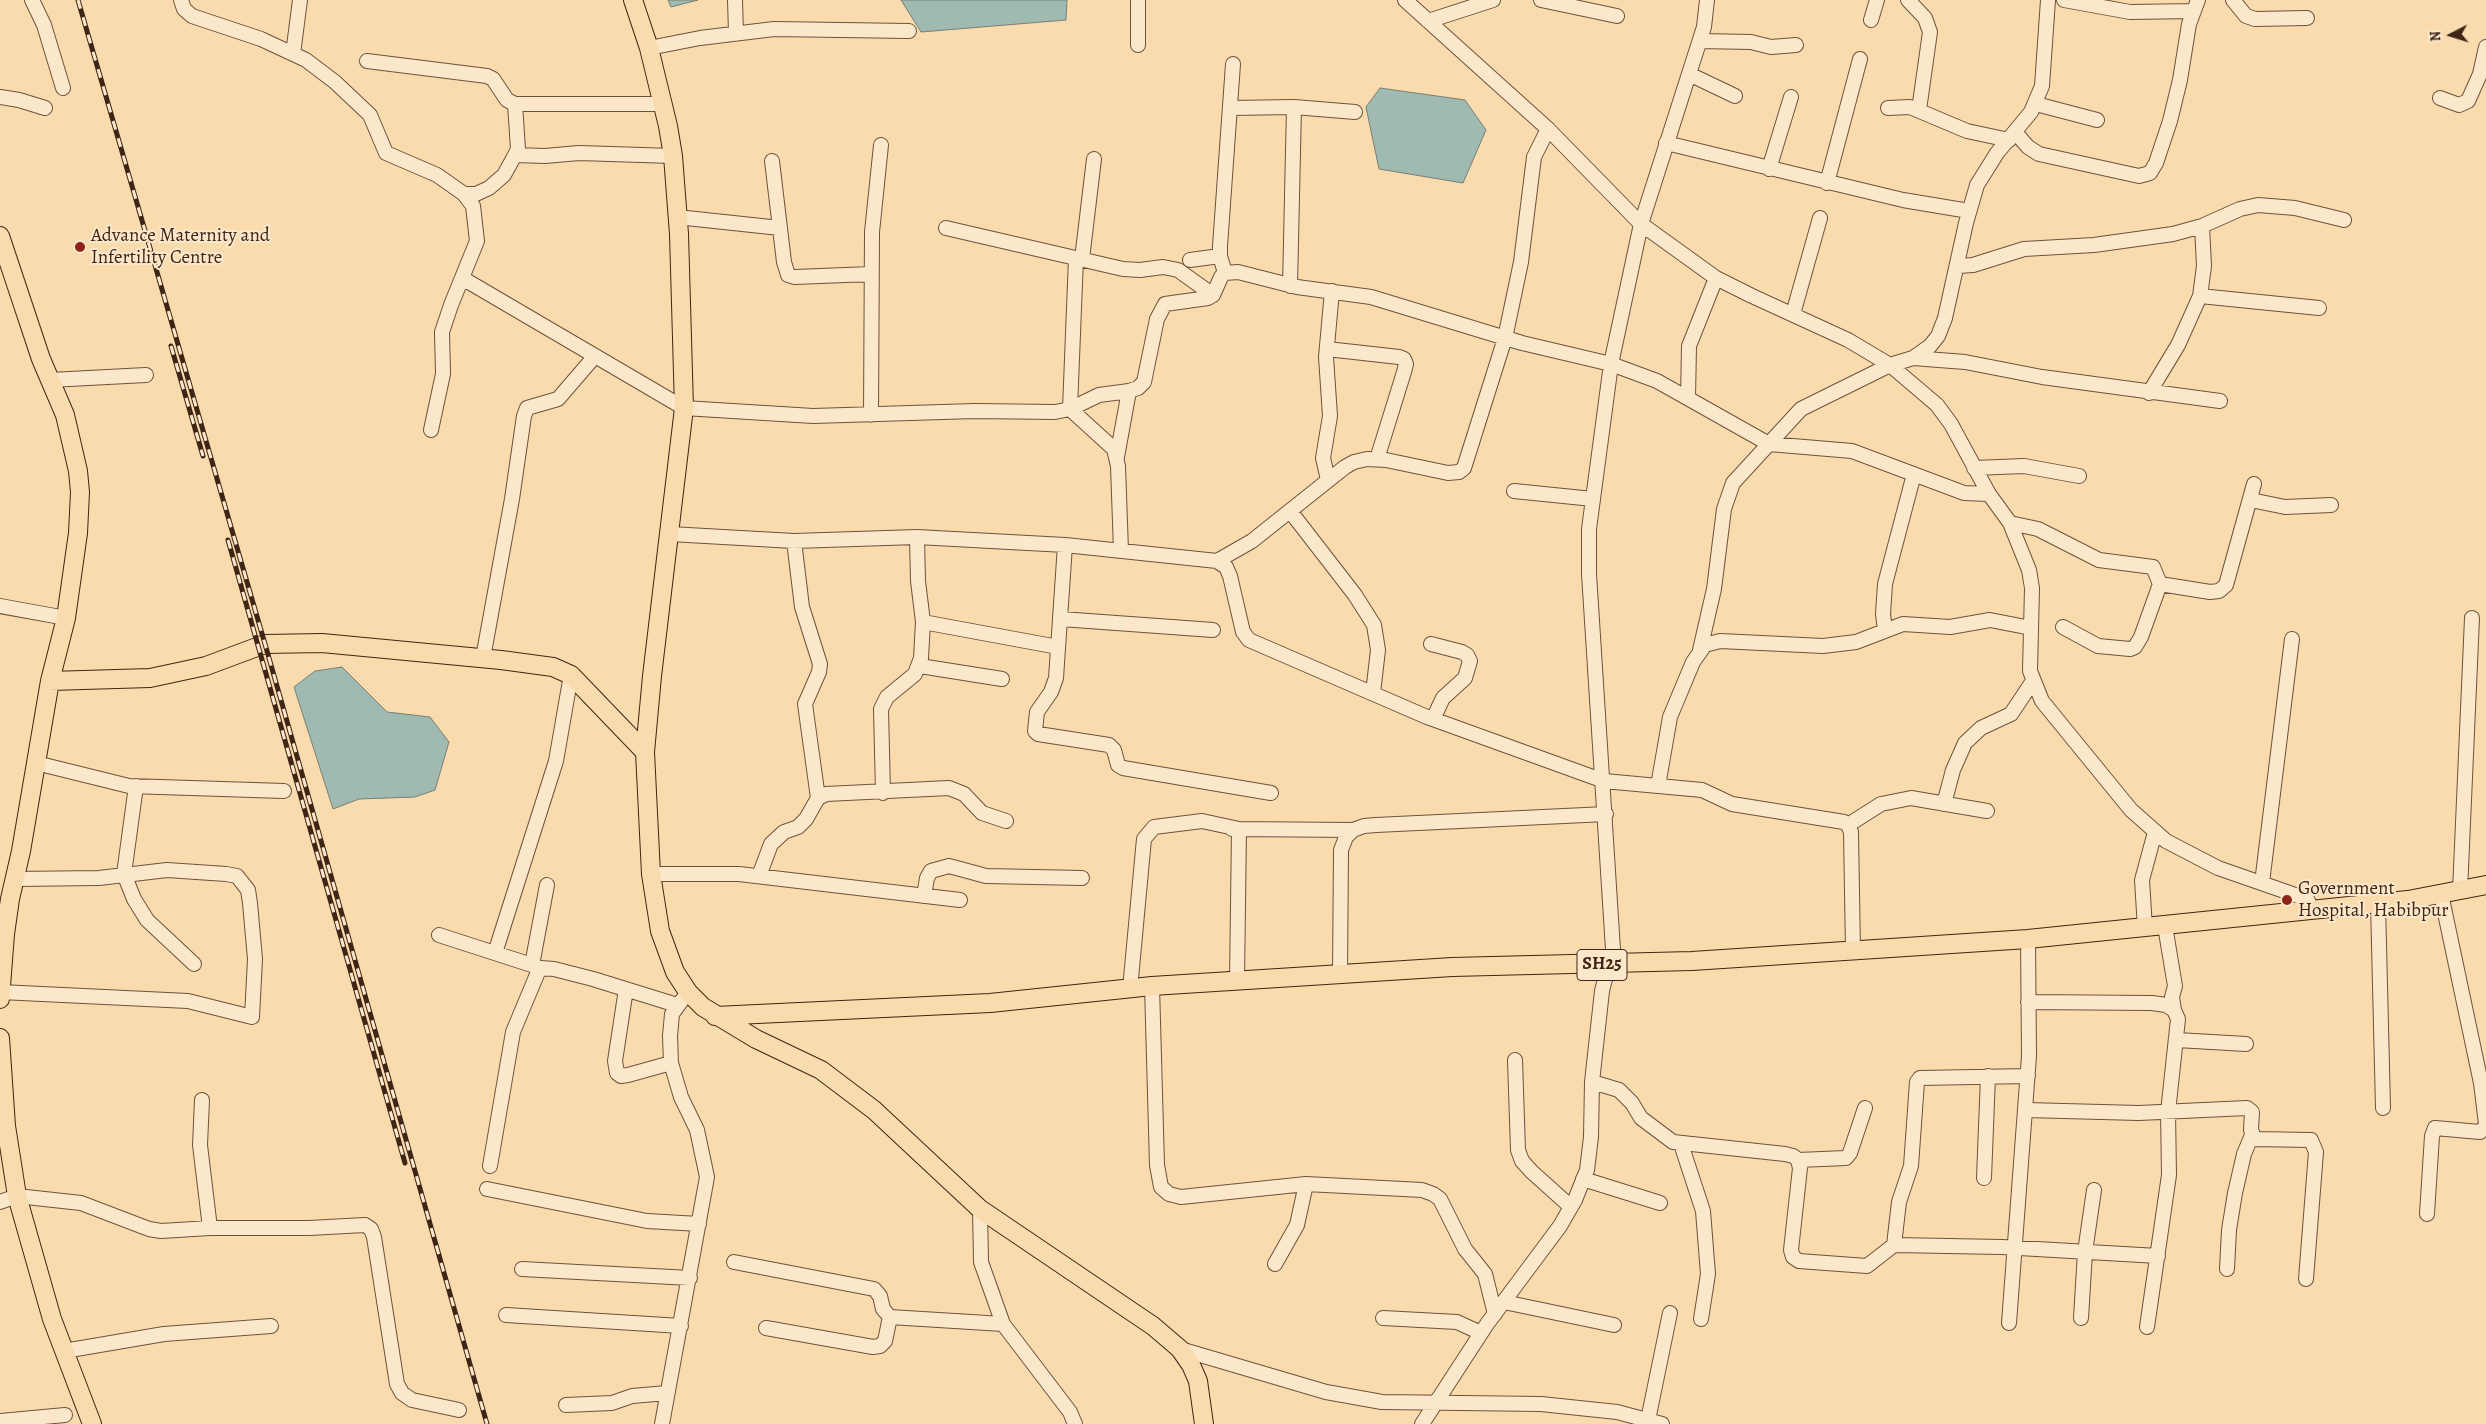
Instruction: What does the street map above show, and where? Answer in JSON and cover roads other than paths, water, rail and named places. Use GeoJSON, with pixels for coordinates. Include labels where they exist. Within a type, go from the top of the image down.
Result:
{"type":"FeatureCollection","features":[{"type":"Feature","properties":{"kind":"main road"},"geometry":{"type":"LineString","coordinates":[[632,0],[649,48],[664,104],[673,156],[677,217],[684,408],[645,752],[651,874],[660,931],[682,999],[756,1039],[822,1070],[874,1110],[980,1209],[1153,1326],[1180,1349],[1198,1381],[1204,1424]]}},
{"type":"Feature","properties":{"kind":"main road"},"geometry":{"type":"LineString","coordinates":[[0,1000],[5,898],[15,879],[50,681],[66,618],[78,533],[80,492],[78,471],[65,415],[41,359],[1,241]]}},
{"type":"Feature","properties":{"kind":"main road"},"geometry":{"type":"LineString","coordinates":[[50,681],[150,678],[206,666],[265,644],[322,643],[483,658],[553,667],[571,675],[645,752]]}},
{"type":"Feature","properties":{"kind":"main road","name":"SH25"},"geometry":{"type":"LineString","coordinates":[[715,1016],[990,1003],[1152,986],[1452,967],[1614,965],[2028,938],[2165,926],[2378,903],[2460,891],[2486,885]]}},
{"type":"Feature","properties":{"kind":"main road"},"geometry":{"type":"LineString","coordinates":[[0,1038],[6,1126],[17,1196],[52,1319],[92,1424]]}},
{"type":"Feature","properties":{"kind":"street"},"geometry":{"type":"LineString","coordinates":[[32,0],[44,25],[63,88]]}},
{"type":"Feature","properties":{"kind":"street"},"geometry":{"type":"LineString","coordinates":[[180,0],[184,9],[192,16],[235,29],[293,54],[313,66],[360,104],[378,131],[386,153],[437,175],[464,194],[473,206],[477,241],[442,332],[442,374],[431,430]]}},
{"type":"Feature","properties":{"kind":"street"},"geometry":{"type":"LineString","coordinates":[[293,54],[300,0]]}},
{"type":"Feature","properties":{"kind":"street"},"geometry":{"type":"LineString","coordinates":[[735,0],[736,33]]}},
{"type":"Feature","properties":{"kind":"street"},"geometry":{"type":"LineString","coordinates":[[1138,0],[1138,45]]}},
{"type":"Feature","properties":{"kind":"street"},"geometry":{"type":"LineString","coordinates":[[1405,0],[1548,129],[1642,224],[1716,278],[1848,340],[1890,365],[1937,405],[1951,424],[1989,494],[2010,523],[2029,570],[2032,588],[2030,671],[2042,701],[2108,783],[2132,810],[2166,841],[2218,868],[2307,898],[2312,910]]}},
{"type":"Feature","properties":{"kind":"street"},"geometry":{"type":"LineString","coordinates":[[1428,21],[1451,7],[1493,0]]}},
{"type":"Feature","properties":{"kind":"street"},"geometry":{"type":"LineString","coordinates":[[1541,0],[1617,16]]}},
{"type":"Feature","properties":{"kind":"street"},"geometry":{"type":"LineString","coordinates":[[1422,1424],[1481,1333],[1560,1226],[1571,1207],[1583,1179],[1590,1154],[1592,1082],[1602,991],[1605,979],[1614,965],[1604,781],[1588,551],[1592,499],[1611,364],[1642,224],[1666,143],[1700,41],[1707,0]]}},
{"type":"Feature","properties":{"kind":"street"},"geometry":{"type":"LineString","coordinates":[[1871,20],[1877,0]]}},
{"type":"Feature","properties":{"kind":"street"},"geometry":{"type":"LineString","coordinates":[[1908,0],[1925,18],[1930,32],[1919,110]]}},
{"type":"Feature","properties":{"kind":"street"},"geometry":{"type":"LineString","coordinates":[[1658,786],[1667,728],[1678,697],[1700,650],[1714,589],[1727,494],[1733,483],[1801,409],[1890,365],[1913,358],[1926,350],[1938,336],[1945,318],[1969,211],[1977,185],[1996,153],[2012,136],[2036,104],[2042,86],[2048,0]]}},
{"type":"Feature","properties":{"kind":"street"},"geometry":{"type":"LineString","coordinates":[[1888,108],[1910,107],[1967,130],[2012,136],[2046,157],[2140,176],[2150,173],[2156,163],[2170,121],[2180,80],[2185,43],[2196,5],[2130,12],[2064,0]]}},
{"type":"Feature","properties":{"kind":"street"},"geometry":{"type":"LineString","coordinates":[[2234,0],[2246,16],[2255,19],[2307,18]]}},
{"type":"Feature","properties":{"kind":"street"},"geometry":{"type":"LineString","coordinates":[[649,48],[736,33],[811,28],[909,30]]}},
{"type":"Feature","properties":{"kind":"street"},"geometry":{"type":"LineString","coordinates":[[1700,41],[1751,42],[1771,47],[1796,44]]}},
{"type":"Feature","properties":{"kind":"street"},"geometry":{"type":"LineString","coordinates":[[2440,98],[2459,105],[2468,101],[2480,74],[2486,47]]}},
{"type":"Feature","properties":{"kind":"street"},"geometry":{"type":"LineString","coordinates":[[1827,183],[1860,59]]}},
{"type":"Feature","properties":{"kind":"street"},"geometry":{"type":"LineString","coordinates":[[367,61],[477,73],[493,79],[507,100],[515,104],[664,104]]}},
{"type":"Feature","properties":{"kind":"street"},"geometry":{"type":"LineString","coordinates":[[1225,273],[1220,256],[1233,64]]}},
{"type":"Feature","properties":{"kind":"street"},"geometry":{"type":"LineString","coordinates":[[1689,74],[1735,96]]}},
{"type":"Feature","properties":{"kind":"street"},"geometry":{"type":"LineString","coordinates":[[0,97],[45,108]]}},
{"type":"Feature","properties":{"kind":"street"},"geometry":{"type":"LineString","coordinates":[[1769,169],[1791,97]]}},
{"type":"Feature","properties":{"kind":"street"},"geometry":{"type":"LineString","coordinates":[[464,194],[476,194],[489,188],[504,175],[518,149],[515,104]]}},
{"type":"Feature","properties":{"kind":"street"},"geometry":{"type":"LineString","coordinates":[[2036,104],[2097,120]]}},
{"type":"Feature","properties":{"kind":"street"},"geometry":{"type":"LineString","coordinates":[[1230,108],[1294,107],[1355,112]]}},
{"type":"Feature","properties":{"kind":"street"},"geometry":{"type":"LineString","coordinates":[[1290,286],[1294,107]]}},
{"type":"Feature","properties":{"kind":"street"},"geometry":{"type":"LineString","coordinates":[[1217,561],[1252,541],[1328,480],[1354,462],[1377,460],[1448,473],[1458,472],[1464,468],[1505,338],[1521,262],[1534,157],[1548,129]]}},
{"type":"Feature","properties":{"kind":"street"},"geometry":{"type":"LineString","coordinates":[[1666,143],[1827,183],[1903,200],[1969,211]]}},
{"type":"Feature","properties":{"kind":"street"},"geometry":{"type":"LineString","coordinates":[[871,415],[872,232],[881,145]]}},
{"type":"Feature","properties":{"kind":"street"},"geometry":{"type":"LineString","coordinates":[[515,155],[545,156],[579,153],[673,156]]}},
{"type":"Feature","properties":{"kind":"street"},"geometry":{"type":"LineString","coordinates":[[1070,408],[1079,258],[1094,159]]}},
{"type":"Feature","properties":{"kind":"street"},"geometry":{"type":"LineString","coordinates":[[772,161],[784,262],[788,275],[794,277],[871,274]]}},
{"type":"Feature","properties":{"kind":"street"},"geometry":{"type":"LineString","coordinates":[[1958,266],[1973,265],[2019,250],[2156,237],[2202,226],[2240,209],[2269,204],[2295,208],[2344,220]]}},
{"type":"Feature","properties":{"kind":"street"},"geometry":{"type":"LineString","coordinates":[[677,217],[780,228]]}},
{"type":"Feature","properties":{"kind":"street"},"geometry":{"type":"LineString","coordinates":[[1793,314],[1820,218]]}},
{"type":"Feature","properties":{"kind":"street"},"geometry":{"type":"LineString","coordinates":[[2149,393],[2178,345],[2200,296],[2204,266],[2202,226]]}},
{"type":"Feature","properties":{"kind":"street"},"geometry":{"type":"LineString","coordinates":[[946,228],[1131,270],[1163,267],[1178,270],[1213,295]]}},
{"type":"Feature","properties":{"kind":"street"},"geometry":{"type":"LineString","coordinates":[[1190,260],[1220,256]]}},
{"type":"Feature","properties":{"kind":"street"},"geometry":{"type":"LineString","coordinates":[[462,278],[684,408],[813,416],[975,411],[1055,412],[1070,408],[1099,395],[1129,391],[1144,382],[1157,319],[1165,304],[1208,298],[1213,295],[1221,277],[1225,273],[1238,272],[1290,286],[1371,297],[1505,338],[1611,364],[1657,381],[1769,444],[1852,451],[1964,493],[1989,494]]}},
{"type":"Feature","properties":{"kind":"street"},"geometry":{"type":"LineString","coordinates":[[1688,398],[1689,346],[1716,278]]}},
{"type":"Feature","properties":{"kind":"street"},"geometry":{"type":"LineString","coordinates":[[1328,480],[1323,458],[1330,409],[1327,349],[1332,291]]}},
{"type":"Feature","properties":{"kind":"street"},"geometry":{"type":"LineString","coordinates":[[2200,296],[2319,308]]}},
{"type":"Feature","properties":{"kind":"street"},"geometry":{"type":"LineString","coordinates":[[1327,349],[1404,359],[1406,364],[1404,372],[1377,460]]}},
{"type":"Feature","properties":{"kind":"street"},"geometry":{"type":"LineString","coordinates":[[483,658],[512,499],[524,416],[527,408],[558,399],[595,356]]}},
{"type":"Feature","properties":{"kind":"street"},"geometry":{"type":"LineString","coordinates":[[1913,358],[1965,362],[2042,377],[2149,393],[2220,401]]}},
{"type":"Feature","properties":{"kind":"street"},"geometry":{"type":"LineString","coordinates":[[50,380],[146,375]]}},
{"type":"Feature","properties":{"kind":"street"},"geometry":{"type":"LineString","coordinates":[[1121,551],[1117,457],[1129,391]]}},
{"type":"Feature","properties":{"kind":"street"},"geometry":{"type":"LineString","coordinates":[[1070,408],[1109,443],[1117,457]]}},
{"type":"Feature","properties":{"kind":"street"},"geometry":{"type":"LineString","coordinates":[[1974,468],[2024,466],[2079,476]]}},
{"type":"Feature","properties":{"kind":"street"},"geometry":{"type":"LineString","coordinates":[[1885,630],[1883,614],[1885,584],[1914,474]]}},
{"type":"Feature","properties":{"kind":"street"},"geometry":{"type":"LineString","coordinates":[[2160,584],[2210,592],[2221,590],[2226,585],[2254,484]]}},
{"type":"Feature","properties":{"kind":"street"},"geometry":{"type":"LineString","coordinates":[[1514,491],[1592,499]]}},
{"type":"Feature","properties":{"kind":"street"},"geometry":{"type":"LineString","coordinates":[[2251,500],[2285,506],[2331,505]]}},
{"type":"Feature","properties":{"kind":"street"},"geometry":{"type":"LineString","coordinates":[[1290,511],[1355,595],[1374,625],[1378,650],[1373,693]]}},
{"type":"Feature","properties":{"kind":"street"},"geometry":{"type":"LineString","coordinates":[[2010,523],[2038,529],[2099,560],[2153,566],[2160,584],[2141,637],[2135,647],[2130,649],[2098,646],[2063,627]]}},
{"type":"Feature","properties":{"kind":"street"},"geometry":{"type":"LineString","coordinates":[[670,534],[794,541],[918,537],[1064,545],[1217,561],[1226,566],[1244,632],[1249,640],[1433,719],[1604,781],[1702,790],[1732,804],[1831,818],[1848,825],[1851,832],[1852,950]]}},
{"type":"Feature","properties":{"kind":"street"},"geometry":{"type":"LineString","coordinates":[[883,793],[881,709],[887,697],[915,674],[920,666],[923,622],[918,581],[918,537]]}},
{"type":"Feature","properties":{"kind":"street"},"geometry":{"type":"LineString","coordinates":[[794,541],[802,607],[820,664],[819,672],[804,704],[818,798]]}},
{"type":"Feature","properties":{"kind":"street"},"geometry":{"type":"LineString","coordinates":[[1064,545],[1054,684],[1034,719],[1035,731],[1038,734],[1109,745],[1114,750],[1118,765],[1123,768],[1270,793]]}},
{"type":"Feature","properties":{"kind":"street"},"geometry":{"type":"LineString","coordinates":[[0,606],[66,618]]}},
{"type":"Feature","properties":{"kind":"street"},"geometry":{"type":"LineString","coordinates":[[2460,891],[2472,618]]}},
{"type":"Feature","properties":{"kind":"street"},"geometry":{"type":"LineString","coordinates":[[1060,619],[1213,630]]}},
{"type":"Feature","properties":{"kind":"street"},"geometry":{"type":"LineString","coordinates":[[1700,650],[1705,645],[1720,641],[1823,646],[1840,644],[1866,639],[1903,624],[1957,627],[1990,620],[2031,628]]}},
{"type":"Feature","properties":{"kind":"street"},"geometry":{"type":"LineString","coordinates":[[923,622],[1058,647]]}},
{"type":"Feature","properties":{"kind":"street"},"geometry":{"type":"LineString","coordinates":[[2262,883],[2292,639]]}},
{"type":"Feature","properties":{"kind":"street"},"geometry":{"type":"LineString","coordinates":[[1431,644],[1462,652],[1467,655],[1470,661],[1465,678],[1443,698],[1433,719]]}},
{"type":"Feature","properties":{"kind":"street"},"geometry":{"type":"LineString","coordinates":[[920,666],[1002,678]]}},
{"type":"Feature","properties":{"kind":"street"},"geometry":{"type":"LineString","coordinates":[[495,953],[556,761],[571,675]]}},
{"type":"Feature","properties":{"kind":"street"},"geometry":{"type":"LineString","coordinates":[[1944,804],[1952,770],[1966,744],[1981,728],[2011,714],[2033,681]]}},
{"type":"Feature","properties":{"kind":"street"},"geometry":{"type":"LineString","coordinates":[[36,763],[136,786],[284,791]]}},
{"type":"Feature","properties":{"kind":"street"},"geometry":{"type":"LineString","coordinates":[[136,786],[124,874],[134,899],[147,920],[194,964]]}},
{"type":"Feature","properties":{"kind":"street"},"geometry":{"type":"LineString","coordinates":[[759,876],[771,844],[784,832],[798,827],[806,819],[818,798],[826,794],[883,793],[949,788],[958,790],[982,813],[1006,821]]}},
{"type":"Feature","properties":{"kind":"street"},"geometry":{"type":"LineString","coordinates":[[1848,825],[1871,808],[1895,800],[1911,798],[1987,811]]}},
{"type":"Feature","properties":{"kind":"street"},"geometry":{"type":"LineString","coordinates":[[1218,829],[1353,830],[1376,824],[1606,814]]}},
{"type":"Feature","properties":{"kind":"street"},"geometry":{"type":"LineString","coordinates":[[1130,989],[1144,838],[1154,827],[1202,821],[1239,829]]}},
{"type":"Feature","properties":{"kind":"street"},"geometry":{"type":"LineString","coordinates":[[1236,981],[1239,829]]}},
{"type":"Feature","properties":{"kind":"street"},"geometry":{"type":"LineString","coordinates":[[1340,974],[1341,850],[1346,837],[1353,830]]}},
{"type":"Feature","properties":{"kind":"street"},"geometry":{"type":"LineString","coordinates":[[2145,928],[2142,880],[2155,832]]}},
{"type":"Feature","properties":{"kind":"street"},"geometry":{"type":"LineString","coordinates":[[924,896],[927,878],[931,871],[949,866],[986,876],[1082,878]]}},
{"type":"Feature","properties":{"kind":"street"},"geometry":{"type":"LineString","coordinates":[[0,992],[188,1001],[252,1016],[255,959],[248,890],[237,876],[186,870],[124,874],[99,878],[15,879]]}},
{"type":"Feature","properties":{"kind":"street"},"geometry":{"type":"LineString","coordinates":[[651,874],[740,874],[960,900]]}},
{"type":"Feature","properties":{"kind":"street"},"geometry":{"type":"LineString","coordinates":[[490,1166],[513,1032],[538,972],[537,967],[547,885]]}},
{"type":"Feature","properties":{"kind":"street"},"geometry":{"type":"LineString","coordinates":[[2427,1214],[2432,1136],[2435,1128],[2480,1132],[2486,1125],[2481,1083],[2441,894]]}},
{"type":"Feature","properties":{"kind":"street"},"geometry":{"type":"LineString","coordinates":[[2378,903],[2383,1108]]}},
{"type":"Feature","properties":{"kind":"street"},"geometry":{"type":"LineString","coordinates":[[2147,1327],[2169,1175],[2168,1112],[2178,1019],[2172,997],[2175,986],[2165,926]]}},
{"type":"Feature","properties":{"kind":"street"},"geometry":{"type":"LineString","coordinates":[[439,935],[537,967],[554,969],[626,989],[682,999],[670,1023],[672,1063],[681,1097],[697,1130],[702,1146],[707,1177],[662,1424]]}},
{"type":"Feature","properties":{"kind":"street"},"geometry":{"type":"LineString","coordinates":[[2009,1323],[2028,1076],[2028,938]]}},
{"type":"Feature","properties":{"kind":"street"},"geometry":{"type":"LineString","coordinates":[[1152,986],[1157,1165],[1161,1187],[1169,1194],[1190,1198],[1306,1184],[1422,1190],[1440,1199],[1465,1249],[1485,1274],[1495,1314]]}},
{"type":"Feature","properties":{"kind":"street"},"geometry":{"type":"LineString","coordinates":[[626,989],[615,1060],[617,1073],[621,1076],[628,1075],[672,1063]]}},
{"type":"Feature","properties":{"kind":"street"},"geometry":{"type":"LineString","coordinates":[[2028,1002],[2152,1003],[2166,1005],[2174,1010]]}},
{"type":"Feature","properties":{"kind":"street"},"geometry":{"type":"LineString","coordinates":[[2177,1040],[2246,1044]]}},
{"type":"Feature","properties":{"kind":"street"},"geometry":{"type":"LineString","coordinates":[[1515,1060],[1518,1150],[1522,1161],[1571,1207]]}},
{"type":"Feature","properties":{"kind":"street"},"geometry":{"type":"LineString","coordinates":[[1894,1244],[1899,1202],[1911,1166],[1917,1082],[1920,1078],[1928,1076],[2028,1076]]}},
{"type":"Feature","properties":{"kind":"street"},"geometry":{"type":"LineString","coordinates":[[1984,1178],[1988,1076]]}},
{"type":"Feature","properties":{"kind":"street"},"geometry":{"type":"LineString","coordinates":[[1592,1082],[1619,1090],[1632,1103],[1642,1118],[1664,1137],[1681,1144],[1785,1154],[1793,1156],[1798,1160],[1800,1168],[1791,1250],[1793,1257],[1799,1261],[1866,1266],[1894,1244],[2158,1256]]}},
{"type":"Feature","properties":{"kind":"street"},"geometry":{"type":"LineString","coordinates":[[202,1100],[200,1145],[210,1228]]}},
{"type":"Feature","properties":{"kind":"street"},"geometry":{"type":"LineString","coordinates":[[1798,1160],[1846,1158],[1850,1152],[1865,1108]]}},
{"type":"Feature","properties":{"kind":"street"},"geometry":{"type":"LineString","coordinates":[[2026,1110],[2139,1114],[2249,1108],[2252,1112],[2252,1135],[2244,1154],[2235,1193],[2229,1230],[2227,1269]]}},
{"type":"Feature","properties":{"kind":"street"},"geometry":{"type":"LineString","coordinates":[[2252,1135],[2255,1139],[2266,1140],[2308,1139],[2315,1144],[2316,1152],[2306,1279]]}},
{"type":"Feature","properties":{"kind":"street"},"geometry":{"type":"LineString","coordinates":[[1681,1144],[1703,1211],[1708,1274],[1701,1320]]}},
{"type":"Feature","properties":{"kind":"street"},"geometry":{"type":"LineString","coordinates":[[1583,1179],[1660,1203]]}},
{"type":"Feature","properties":{"kind":"street"},"geometry":{"type":"LineString","coordinates":[[1275,1264],[1297,1225],[1306,1184]]}},
{"type":"Feature","properties":{"kind":"street"},"geometry":{"type":"LineString","coordinates":[[487,1189],[647,1221],[699,1224]]}},
{"type":"Feature","properties":{"kind":"street"},"geometry":{"type":"LineString","coordinates":[[2081,1318],[2085,1252],[2094,1190]]}},
{"type":"Feature","properties":{"kind":"street"},"geometry":{"type":"LineString","coordinates":[[0,1202],[17,1196],[81,1203],[149,1229],[174,1231],[210,1228],[308,1228],[365,1225],[371,1229],[397,1384],[402,1394],[412,1400],[459,1410]]}},
{"type":"Feature","properties":{"kind":"street"},"geometry":{"type":"LineString","coordinates":[[980,1209],[981,1262],[1002,1324],[1070,1412],[1075,1424]]}},
{"type":"Feature","properties":{"kind":"street"},"geometry":{"type":"LineString","coordinates":[[734,1262],[874,1289],[880,1296],[883,1309],[890,1317],[1002,1324]]}},
{"type":"Feature","properties":{"kind":"street"},"geometry":{"type":"LineString","coordinates":[[522,1269],[690,1278]]}},
{"type":"Feature","properties":{"kind":"street"},"geometry":{"type":"LineString","coordinates":[[1504,1302],[1614,1324]]}},
{"type":"Feature","properties":{"kind":"street"},"geometry":{"type":"LineString","coordinates":[[1648,1420],[1670,1313]]}},
{"type":"Feature","properties":{"kind":"street"},"geometry":{"type":"LineString","coordinates":[[506,1315],[680,1326]]}},
{"type":"Feature","properties":{"kind":"street"},"geometry":{"type":"LineString","coordinates":[[766,1328],[873,1348],[880,1346],[885,1341],[890,1317]]}},
{"type":"Feature","properties":{"kind":"street"},"geometry":{"type":"LineString","coordinates":[[1383,1318],[1456,1322],[1481,1333]]}},
{"type":"Feature","properties":{"kind":"street"},"geometry":{"type":"LineString","coordinates":[[64,1351],[164,1334],[271,1326]]}},
{"type":"Feature","properties":{"kind":"street"},"geometry":{"type":"LineString","coordinates":[[1180,1349],[1326,1392],[1382,1402],[1542,1404],[1617,1412],[1662,1424]]}},
{"type":"Feature","properties":{"kind":"street"},"geometry":{"type":"LineString","coordinates":[[566,1405],[612,1403],[632,1396],[667,1393]]}},
{"type":"Feature","properties":{"kind":"street"},"geometry":{"type":"LineString","coordinates":[[0,1421],[65,1419],[84,1404]]}},
{"type":"Feature","properties":{"kind":"water"},"geometry":{"type":"Polygon","coordinates":[[[668,0],[698,0],[671,7],[668,0]]]}},
{"type":"Feature","properties":{"kind":"water"},"geometry":{"type":"Polygon","coordinates":[[[901,0],[1067,0],[1066,20],[921,32],[901,0]]]}},
{"type":"Feature","properties":{"kind":"water"},"geometry":{"type":"Polygon","coordinates":[[[1380,88],[1465,100],[1486,130],[1463,183],[1379,169],[1366,107],[1380,88]]]}},
{"type":"Feature","properties":{"kind":"water"},"geometry":{"type":"Polygon","coordinates":[[[342,667],[387,712],[430,717],[449,742],[435,790],[415,797],[359,799],[333,809],[294,687],[315,671],[342,667]]]}},
{"type":"Feature","properties":{"kind":"railway"},"geometry":{"type":"LineString","coordinates":[[78,0],[265,644],[487,1424]]}},
{"type":"Feature","properties":{"kind":"railway"},"geometry":{"type":"LineString","coordinates":[[171,346],[203,456]]}},
{"type":"Feature","properties":{"kind":"railway"},"geometry":{"type":"LineString","coordinates":[[228,540],[405,1163]]}},
{"type":"Feature","properties":{"kind":"place","name":"Advance Maternity and Infertility Centre"},"geometry":{"type":"Point","coordinates":[80,247]}},
{"type":"Feature","properties":{"kind":"place","name":"Government Hospital, Habibpur"},"geometry":{"type":"Point","coordinates":[2287,900]}}]}
